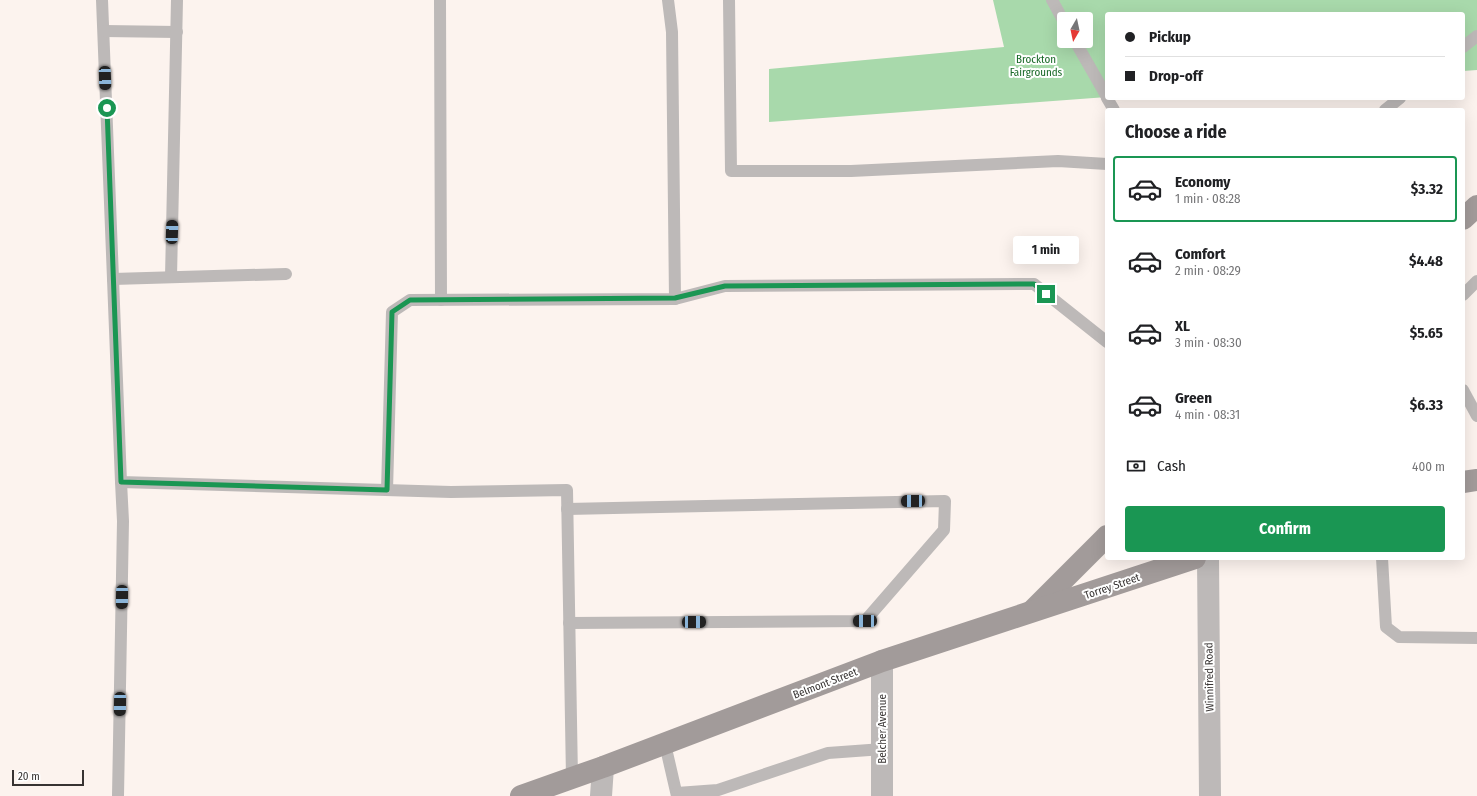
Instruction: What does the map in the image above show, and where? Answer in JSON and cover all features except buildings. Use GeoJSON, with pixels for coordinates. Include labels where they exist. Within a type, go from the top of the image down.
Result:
{"type":"FeatureCollection","features":[{"type":"Feature","properties":{"kind":"main road"},"geometry":{"type":"LineString","coordinates":[[1465,217],[1477,206]]}},
{"type":"Feature","properties":{"kind":"main road"},"geometry":{"type":"LineString","coordinates":[[1465,482],[1477,480]]}},
{"type":"Feature","properties":{"kind":"main road","name":"Belmont Street"},"geometry":{"type":"LineString","coordinates":[[520,796],[665,744],[882,661],[1029,613],[1105,538]]}},
{"type":"Feature","properties":{"kind":"main road","name":"Torrey Street"},"geometry":{"type":"LineString","coordinates":[[1029,613],[1189,560]]}},
{"type":"Feature","properties":{"kind":"street","name":"Winnifred Road"},"geometry":{"type":"LineString","coordinates":[[1208,560],[1210,796]]}},
{"type":"Feature","properties":{"kind":"street","name":"Belcher Avenue"},"geometry":{"type":"LineString","coordinates":[[882,661],[882,796]]}},
{"type":"Feature","properties":{"kind":"street"},"geometry":{"type":"LineString","coordinates":[[601,796],[603,767]]}},
{"type":"Feature","properties":{"kind":"lane"},"geometry":{"type":"LineString","coordinates":[[102,0],[123,521],[118,796]]}},
{"type":"Feature","properties":{"kind":"lane"},"geometry":{"type":"LineString","coordinates":[[171,277],[177,0]]}},
{"type":"Feature","properties":{"kind":"lane"},"geometry":{"type":"LineString","coordinates":[[440,0],[441,300]]}},
{"type":"Feature","properties":{"kind":"lane"},"geometry":{"type":"LineString","coordinates":[[668,0],[672,32],[675,298]]}},
{"type":"Feature","properties":{"kind":"lane"},"geometry":{"type":"LineString","coordinates":[[729,0],[730,171],[851,171],[1058,161],[1105,164]]}},
{"type":"Feature","properties":{"kind":"lane"},"geometry":{"type":"LineString","coordinates":[[1052,0],[1059,12]]}},
{"type":"Feature","properties":{"kind":"lane"},"geometry":{"type":"LineString","coordinates":[[104,31],[177,32]]}},
{"type":"Feature","properties":{"kind":"lane"},"geometry":{"type":"LineString","coordinates":[[1465,45],[1477,36]]}},
{"type":"Feature","properties":{"kind":"lane"},"geometry":{"type":"LineString","coordinates":[[1079,48],[1105,94]]}},
{"type":"Feature","properties":{"kind":"lane"},"geometry":{"type":"LineString","coordinates":[[1388,108],[1398,100]]}},
{"type":"Feature","properties":{"kind":"lane"},"geometry":{"type":"LineString","coordinates":[[113,278],[286,274]]}},
{"type":"Feature","properties":{"kind":"lane"},"geometry":{"type":"LineString","coordinates":[[1465,293],[1477,281]]}},
{"type":"Feature","properties":{"kind":"lane"},"geometry":{"type":"LineString","coordinates":[[387,490],[392,312],[410,300],[675,298],[725,286],[1034,284],[1105,340]]}},
{"type":"Feature","properties":{"kind":"lane"},"geometry":{"type":"LineString","coordinates":[[1465,394],[1477,416]]}},
{"type":"Feature","properties":{"kind":"lane"},"geometry":{"type":"LineString","coordinates":[[121,482],[451,492],[567,490],[572,778]]}},
{"type":"Feature","properties":{"kind":"lane"},"geometry":{"type":"LineString","coordinates":[[567,509],[945,501],[944,530],[865,621],[569,623]]}},
{"type":"Feature","properties":{"kind":"lane"},"geometry":{"type":"LineString","coordinates":[[1382,560],[1386,627],[1399,637],[1477,638]]}},
{"type":"Feature","properties":{"kind":"lane"},"geometry":{"type":"LineString","coordinates":[[665,744],[677,795],[718,790],[828,753],[883,749]]}},
{"type":"Feature","properties":{"kind":"green space","name":"Brockton Fairgrounds"},"geometry":{"type":"Polygon","coordinates":[[[993,0],[1477,0],[1477,70],[1465,71],[1465,12],[1105,12],[1105,97],[769,122],[769,69],[1004,47],[993,0]]]}},
{"type":"Feature","properties":{"kind":"route"},"geometry":{"type":"LineString","coordinates":[[107,108],[121,482],[387,490],[392,312],[410,300],[675,298],[725,286],[1034,284],[1046,294]]}}]}
